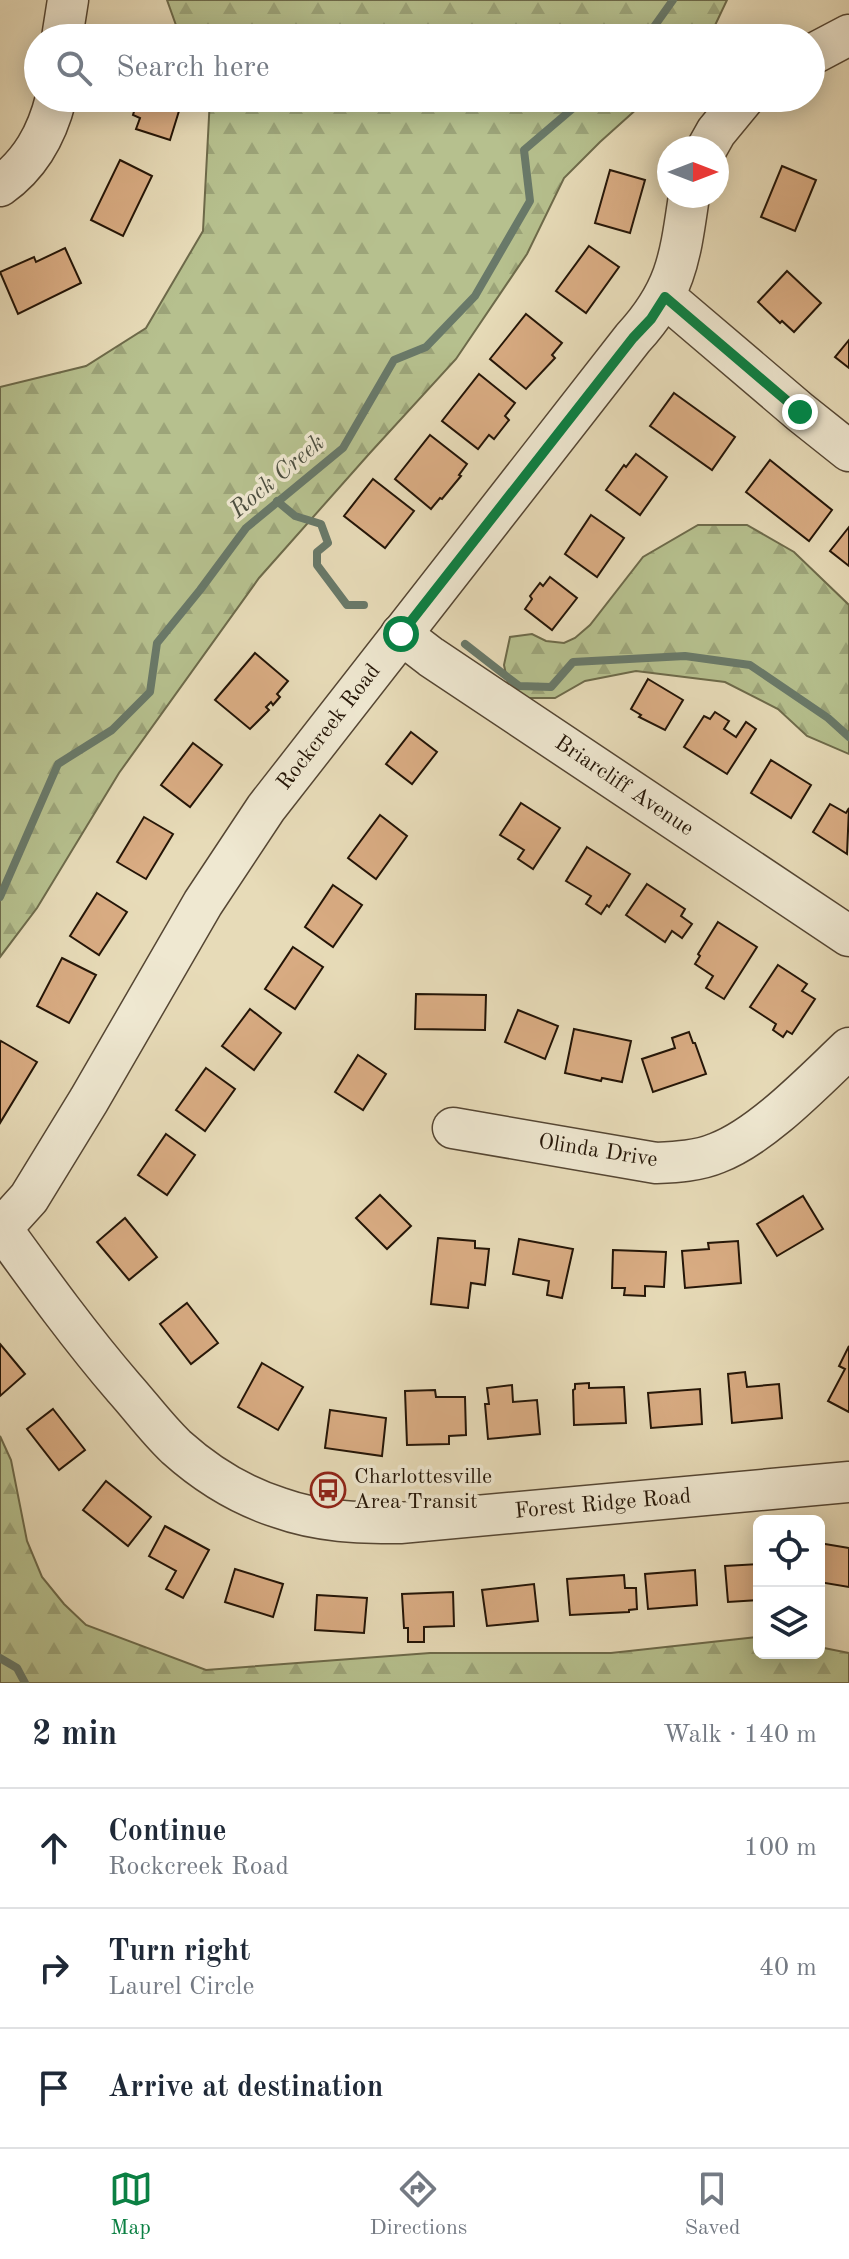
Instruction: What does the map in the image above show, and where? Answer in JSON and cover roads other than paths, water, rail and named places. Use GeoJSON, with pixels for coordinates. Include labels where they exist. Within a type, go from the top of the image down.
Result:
{"type":"FeatureCollection","features":[{"type":"Feature","properties":{"kind":"street"},"geometry":{"type":"LineString","coordinates":[[64,24],[68,0]]}},
{"type":"Feature","properties":{"kind":"street"},"geometry":{"type":"LineString","coordinates":[[825,48],[849,35]]}},
{"type":"Feature","properties":{"kind":"street"},"geometry":{"type":"LineString","coordinates":[[0,186],[17,174],[37,148],[52,112]]}},
{"type":"Feature","properties":{"kind":"street"},"geometry":{"type":"LineString","coordinates":[[714,136],[732,112]]}},
{"type":"Feature","properties":{"kind":"street","name":"Rockcreek Road"},"geometry":{"type":"LineString","coordinates":[[1,1230],[29,1198],[203,903],[266,808],[651,319],[665,297],[681,254],[687,208]]}},
{"type":"Feature","properties":{"kind":"street"},"geometry":{"type":"LineString","coordinates":[[665,297],[849,451]]}},
{"type":"Feature","properties":{"kind":"street","name":"Briarcliff Avenue"},"geometry":{"type":"LineString","coordinates":[[401,634],[444,666],[849,936]]}},
{"type":"Feature","properties":{"kind":"street","name":"Olinda Drive"},"geometry":{"type":"LineString","coordinates":[[453,1128],[656,1163],[687,1161],[717,1153],[744,1139],[798,1096],[849,1048]]}},
{"type":"Feature","properties":{"kind":"street","name":"Forest Ridge Road"},"geometry":{"type":"LineString","coordinates":[[1,1230],[105,1366],[175,1446],[219,1479],[279,1508],[356,1523],[400,1523],[849,1482]]}},
{"type":"Feature","properties":{"kind":"waterway","name":"Rock Creek"},"geometry":{"type":"LineString","coordinates":[[656,24],[673,0]]}},
{"type":"Feature","properties":{"kind":"waterway","name":"Rock Creek"},"geometry":{"type":"LineString","coordinates":[[0,897],[58,764],[112,730],[150,692],[157,643],[246,528],[343,448],[394,360],[426,347],[475,296],[530,201],[524,150],[569,112]]}},
{"type":"Feature","properties":{"kind":"waterway"},"geometry":{"type":"LineString","coordinates":[[277,501],[295,516],[321,524],[328,543],[317,552],[317,565],[347,605],[364,605]]}},
{"type":"Feature","properties":{"kind":"waterway"},"geometry":{"type":"LineString","coordinates":[[465,644],[519,686],[551,687],[573,662],[685,656],[750,665],[828,718],[849,737]]}},
{"type":"Feature","properties":{"kind":"waterway"},"geometry":{"type":"LineString","coordinates":[[0,1658],[17,1668],[25,1683]]}},
{"type":"Feature","properties":{"kind":"place","name":"Charlottesville Area Transit"},"geometry":{"type":"Point","coordinates":[328,1490]}}]}
